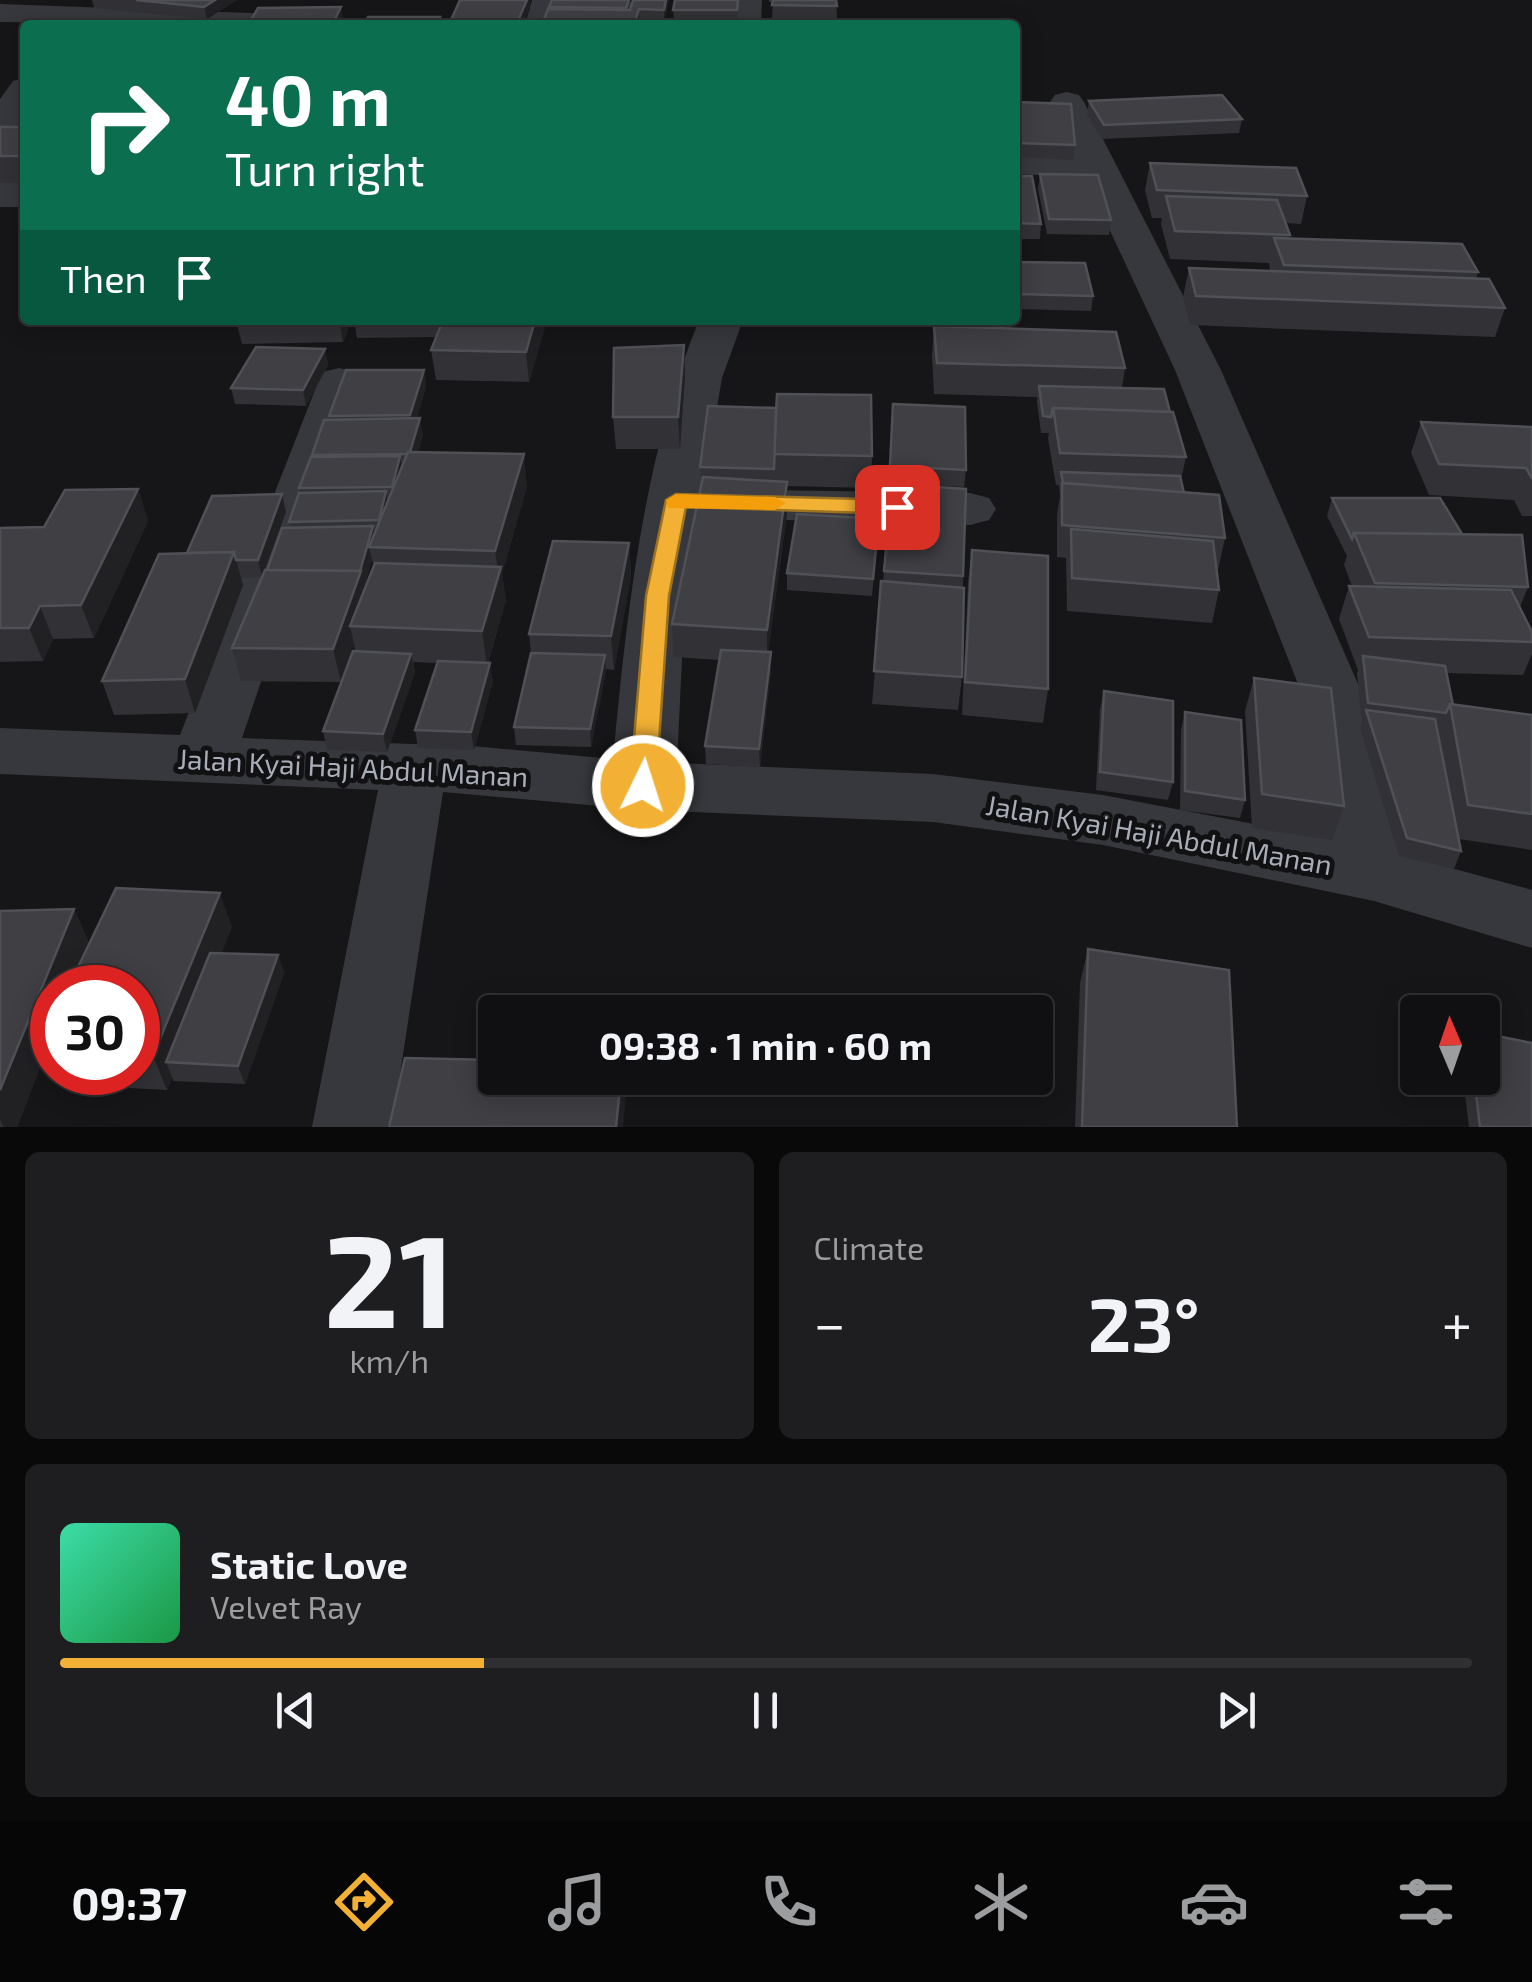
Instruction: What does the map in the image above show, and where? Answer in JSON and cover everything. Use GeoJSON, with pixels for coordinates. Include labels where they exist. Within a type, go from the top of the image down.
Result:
{"type":"FeatureCollection","features":[{"type":"Feature","properties":{"kind":"street"},"geometry":{"type":"LineString","coordinates":[[0,13],[224,20]]}},
{"type":"Feature","properties":{"kind":"street"},"geometry":{"type":"LineString","coordinates":[[0,124],[20,95]]}},
{"type":"Feature","properties":{"kind":"street"},"geometry":{"type":"LineString","coordinates":[[1068,102],[1134,245],[1198,370],[1328,684],[1374,874]]}},
{"type":"Feature","properties":{"kind":"street"},"geometry":{"type":"LineString","coordinates":[[1020,163],[1100,166]]}},
{"type":"Feature","properties":{"kind":"street"},"geometry":{"type":"LineString","coordinates":[[643,786],[658,596],[699,378],[719,325]]}},
{"type":"Feature","properties":{"kind":"street"},"geometry":{"type":"LineString","coordinates":[[202,762],[339,382]]}},
{"type":"Feature","properties":{"kind":"street"},"geometry":{"type":"LineString","coordinates":[[676,500],[970,509]]}},
{"type":"Feature","properties":{"kind":"street","name":"Jalan Kyai Haji Abdul Manan"},"geometry":{"type":"LineString","coordinates":[[0,751],[414,769],[643,786],[952,800],[1103,820],[1374,874],[1532,919]]}},
{"type":"Feature","properties":{"kind":"street"},"geometry":{"type":"LineString","coordinates":[[352,1127],[414,769]]}},
{"type":"Feature","properties":{"kind":"building"},"geometry":{"type":"Polygon","coordinates":[[[136,0],[215,0],[204,7],[136,0]]]}},
{"type":"Feature","properties":{"kind":"building"},"geometry":{"type":"Polygon","coordinates":[[[460,0],[527,0],[518,20],[451,20],[460,0]]]}},
{"type":"Feature","properties":{"kind":"building"},"geometry":{"type":"Polygon","coordinates":[[[552,0],[629,0],[626,8],[549,7],[552,0]]]}},
{"type":"Feature","properties":{"kind":"building"},"geometry":{"type":"Polygon","coordinates":[[[633,0],[666,0],[664,10],[639,9],[636,20],[544,20],[548,9],[630,10],[633,0]]]}},
{"type":"Feature","properties":{"kind":"building"},"geometry":{"type":"Polygon","coordinates":[[[675,0],[738,0],[737,10],[673,10],[675,0]]]}},
{"type":"Feature","properties":{"kind":"building"},"geometry":{"type":"Polygon","coordinates":[[[773,0],[836,0],[837,6],[772,5],[773,0]]]}},
{"type":"Feature","properties":{"kind":"building"},"geometry":{"type":"Polygon","coordinates":[[[341,7],[334,20],[251,20],[258,8],[341,7]]]}},
{"type":"Feature","properties":{"kind":"building"},"geometry":{"type":"Polygon","coordinates":[[[368,17],[440,17],[438,20],[366,20],[368,17]]]}},
{"type":"Feature","properties":{"kind":"building"},"geometry":{"type":"Polygon","coordinates":[[[1222,95],[1242,119],[1104,125],[1089,101],[1222,95]]]}},
{"type":"Feature","properties":{"kind":"building"},"geometry":{"type":"Polygon","coordinates":[[[1020,102],[1071,104],[1075,145],[1020,143],[1020,102]]]}},
{"type":"Feature","properties":{"kind":"building"},"geometry":{"type":"Polygon","coordinates":[[[0,127],[20,127],[20,156],[0,156],[0,127]]]}},
{"type":"Feature","properties":{"kind":"building"},"geometry":{"type":"Polygon","coordinates":[[[1150,163],[1296,168],[1307,196],[1157,190],[1150,163]]]}},
{"type":"Feature","properties":{"kind":"building"},"geometry":{"type":"Polygon","coordinates":[[[1040,174],[1098,175],[1111,220],[1049,219],[1040,174]]]}},
{"type":"Feature","properties":{"kind":"building"},"geometry":{"type":"Polygon","coordinates":[[[1020,176],[1032,176],[1041,224],[1020,223],[1020,176]]]}},
{"type":"Feature","properties":{"kind":"building"},"geometry":{"type":"Polygon","coordinates":[[[1166,196],[1277,200],[1290,235],[1175,231],[1166,196]]]}},
{"type":"Feature","properties":{"kind":"building"},"geometry":{"type":"Polygon","coordinates":[[[1274,238],[1462,244],[1478,272],[1284,265],[1274,238]]]}},
{"type":"Feature","properties":{"kind":"building"},"geometry":{"type":"Polygon","coordinates":[[[1020,262],[1085,263],[1093,296],[1020,294],[1020,262]]]}},
{"type":"Feature","properties":{"kind":"building"},"geometry":{"type":"Polygon","coordinates":[[[1189,268],[1489,279],[1505,308],[1196,296],[1189,268]]]}},
{"type":"Feature","properties":{"kind":"building"},"geometry":{"type":"Polygon","coordinates":[[[441,325],[534,325],[526,352],[431,350],[441,325]]]}},
{"type":"Feature","properties":{"kind":"building"},"geometry":{"type":"Polygon","coordinates":[[[934,326],[1116,332],[1125,368],[937,363],[934,326]]]}},
{"type":"Feature","properties":{"kind":"building"},"geometry":{"type":"Polygon","coordinates":[[[684,345],[678,417],[613,417],[614,348],[684,345]]]}},
{"type":"Feature","properties":{"kind":"building"},"geometry":{"type":"Polygon","coordinates":[[[256,347],[325,349],[303,390],[231,388],[256,347]]]}},
{"type":"Feature","properties":{"kind":"building"},"geometry":{"type":"Polygon","coordinates":[[[346,370],[424,370],[410,415],[329,416],[346,370]]]}},
{"type":"Feature","properties":{"kind":"building"},"geometry":{"type":"Polygon","coordinates":[[[1039,386],[1164,389],[1170,412],[1053,408],[1051,417],[1043,416],[1039,386]]]}},
{"type":"Feature","properties":{"kind":"building"},"geometry":{"type":"Polygon","coordinates":[[[777,394],[871,395],[872,456],[774,454],[777,394]]]}},
{"type":"Feature","properties":{"kind":"building"},"geometry":{"type":"Polygon","coordinates":[[[893,404],[965,407],[966,470],[890,466],[893,404]]]}},
{"type":"Feature","properties":{"kind":"building"},"geometry":{"type":"Polygon","coordinates":[[[708,406],[776,408],[774,469],[700,467],[708,406]]]}},
{"type":"Feature","properties":{"kind":"building"},"geometry":{"type":"Polygon","coordinates":[[[1053,408],[1173,412],[1186,457],[1060,453],[1053,408]]]}},
{"type":"Feature","properties":{"kind":"building"},"geometry":{"type":"Polygon","coordinates":[[[420,418],[407,454],[312,455],[324,420],[420,418]]]}},
{"type":"Feature","properties":{"kind":"building"},"geometry":{"type":"Polygon","coordinates":[[[1421,422],[1532,427],[1532,479],[1526,468],[1439,464],[1421,422]]]}},
{"type":"Feature","properties":{"kind":"building"},"geometry":{"type":"Polygon","coordinates":[[[408,452],[524,454],[495,551],[369,547],[408,452]]]}},
{"type":"Feature","properties":{"kind":"building"},"geometry":{"type":"Polygon","coordinates":[[[400,456],[392,487],[299,488],[311,457],[400,456]]]}},
{"type":"Feature","properties":{"kind":"building"},"geometry":{"type":"Polygon","coordinates":[[[1061,472],[1180,476],[1184,493],[1063,483],[1061,472]]]}},
{"type":"Feature","properties":{"kind":"building"},"geometry":{"type":"Polygon","coordinates":[[[703,477],[787,482],[767,630],[672,624],[703,477]]]}},
{"type":"Feature","properties":{"kind":"building"},"geometry":{"type":"Polygon","coordinates":[[[1062,483],[1219,495],[1225,538],[1062,525],[1062,483]]]}},
{"type":"Feature","properties":{"kind":"building"},"geometry":{"type":"Polygon","coordinates":[[[892,484],[966,489],[963,576],[884,571],[892,484]]]}},
{"type":"Feature","properties":{"kind":"building"},"geometry":{"type":"Polygon","coordinates":[[[138,489],[81,605],[40,606],[29,628],[0,628],[0,528],[44,527],[65,490],[138,489]]]}},
{"type":"Feature","properties":{"kind":"building"},"geometry":{"type":"Polygon","coordinates":[[[386,491],[379,520],[289,522],[299,493],[386,491]]]}},
{"type":"Feature","properties":{"kind":"building"},"geometry":{"type":"Polygon","coordinates":[[[282,494],[258,560],[236,560],[234,552],[187,553],[212,496],[282,494]]]}},
{"type":"Feature","properties":{"kind":"building"},"geometry":{"type":"Polygon","coordinates":[[[1332,498],[1440,498],[1462,534],[1354,533],[1352,539],[1332,498]]]}},
{"type":"Feature","properties":{"kind":"building"},"geometry":{"type":"Polygon","coordinates":[[[797,514],[879,519],[873,579],[787,573],[797,514]]]}},
{"type":"Feature","properties":{"kind":"building"},"geometry":{"type":"Polygon","coordinates":[[[373,526],[360,571],[267,570],[282,528],[373,526]]]}},
{"type":"Feature","properties":{"kind":"building"},"geometry":{"type":"Polygon","coordinates":[[[1071,529],[1213,541],[1219,590],[1072,578],[1071,529]]]}},
{"type":"Feature","properties":{"kind":"building"},"geometry":{"type":"Polygon","coordinates":[[[1354,533],[1522,535],[1528,587],[1375,583],[1354,533]]]}},
{"type":"Feature","properties":{"kind":"building"},"geometry":{"type":"Polygon","coordinates":[[[553,541],[629,543],[611,636],[529,634],[553,541]]]}},
{"type":"Feature","properties":{"kind":"building"},"geometry":{"type":"Polygon","coordinates":[[[972,550],[1048,556],[1048,689],[965,682],[972,550]]]}},
{"type":"Feature","properties":{"kind":"building"},"geometry":{"type":"Polygon","coordinates":[[[234,552],[185,679],[102,681],[159,554],[234,552]]]}},
{"type":"Feature","properties":{"kind":"building"},"geometry":{"type":"Polygon","coordinates":[[[375,563],[501,567],[482,631],[350,626],[375,563]]]}},
{"type":"Feature","properties":{"kind":"building"},"geometry":{"type":"Polygon","coordinates":[[[265,570],[361,571],[333,649],[232,648],[265,570]]]}},
{"type":"Feature","properties":{"kind":"building"},"geometry":{"type":"Polygon","coordinates":[[[881,581],[964,588],[962,677],[874,671],[881,581]]]}},
{"type":"Feature","properties":{"kind":"building"},"geometry":{"type":"Polygon","coordinates":[[[1349,586],[1511,590],[1532,632],[1532,642],[1369,637],[1349,586]]]}},
{"type":"Feature","properties":{"kind":"building"},"geometry":{"type":"Polygon","coordinates":[[[721,650],[771,652],[759,749],[705,746],[721,650]]]}},
{"type":"Feature","properties":{"kind":"building"},"geometry":{"type":"Polygon","coordinates":[[[353,651],[411,654],[383,734],[323,731],[353,651]]]}},
{"type":"Feature","properties":{"kind":"building"},"geometry":{"type":"Polygon","coordinates":[[[531,653],[605,655],[590,729],[514,727],[531,653]]]}},
{"type":"Feature","properties":{"kind":"building"},"geometry":{"type":"Polygon","coordinates":[[[1363,656],[1445,666],[1453,705],[1446,713],[1368,703],[1363,656]]]}},
{"type":"Feature","properties":{"kind":"building"},"geometry":{"type":"Polygon","coordinates":[[[438,661],[490,663],[471,732],[415,730],[438,661]]]}},
{"type":"Feature","properties":{"kind":"building"},"geometry":{"type":"Polygon","coordinates":[[[1254,678],[1331,688],[1344,806],[1262,794],[1254,678]]]}},
{"type":"Feature","properties":{"kind":"building"},"geometry":{"type":"Polygon","coordinates":[[[1104,691],[1173,701],[1173,782],[1100,772],[1104,691]]]}},
{"type":"Feature","properties":{"kind":"building"},"geometry":{"type":"Polygon","coordinates":[[[1450,704],[1532,715],[1532,814],[1468,805],[1450,704]]]}},
{"type":"Feature","properties":{"kind":"building"},"geometry":{"type":"Polygon","coordinates":[[[1366,710],[1435,719],[1461,851],[1407,838],[1366,710]]]}},
{"type":"Feature","properties":{"kind":"building"},"geometry":{"type":"Polygon","coordinates":[[[1185,712],[1241,720],[1245,800],[1185,791],[1185,712]]]}},
{"type":"Feature","properties":{"kind":"building"},"geometry":{"type":"Polygon","coordinates":[[[116,888],[220,893],[160,1039],[160,965],[79,965],[116,888]]]}},
{"type":"Feature","properties":{"kind":"building"},"geometry":{"type":"Polygon","coordinates":[[[74,909],[51,965],[30,965],[30,1017],[0,1090],[0,911],[74,909]]]}},
{"type":"Feature","properties":{"kind":"building"},"geometry":{"type":"Polygon","coordinates":[[[1088,949],[1229,970],[1237,1127],[1082,1127],[1088,949]]]}},
{"type":"Feature","properties":{"kind":"building"},"geometry":{"type":"Polygon","coordinates":[[[210,953],[278,955],[238,1066],[166,1062],[210,953]]]}},
{"type":"Feature","properties":{"kind":"building"},"geometry":{"type":"Polygon","coordinates":[[[1500,1037],[1532,1043],[1532,1127],[1480,1127],[1476,1095],[1500,1095],[1500,1037]]]}},
{"type":"Feature","properties":{"kind":"building"},"geometry":{"type":"Polygon","coordinates":[[[405,1058],[478,1060],[478,1095],[619,1095],[616,1127],[389,1127],[405,1058]]]}},
{"type":"Feature","properties":{"kind":"slow traffic"},"geometry":{"type":"LineString","coordinates":[[676,504],[676,500],[775,503]]}},
{"type":"Feature","properties":{"kind":"route"},"geometry":{"type":"LineString","coordinates":[[643,786],[658,596],[676,500],[897,507]]}}]}
